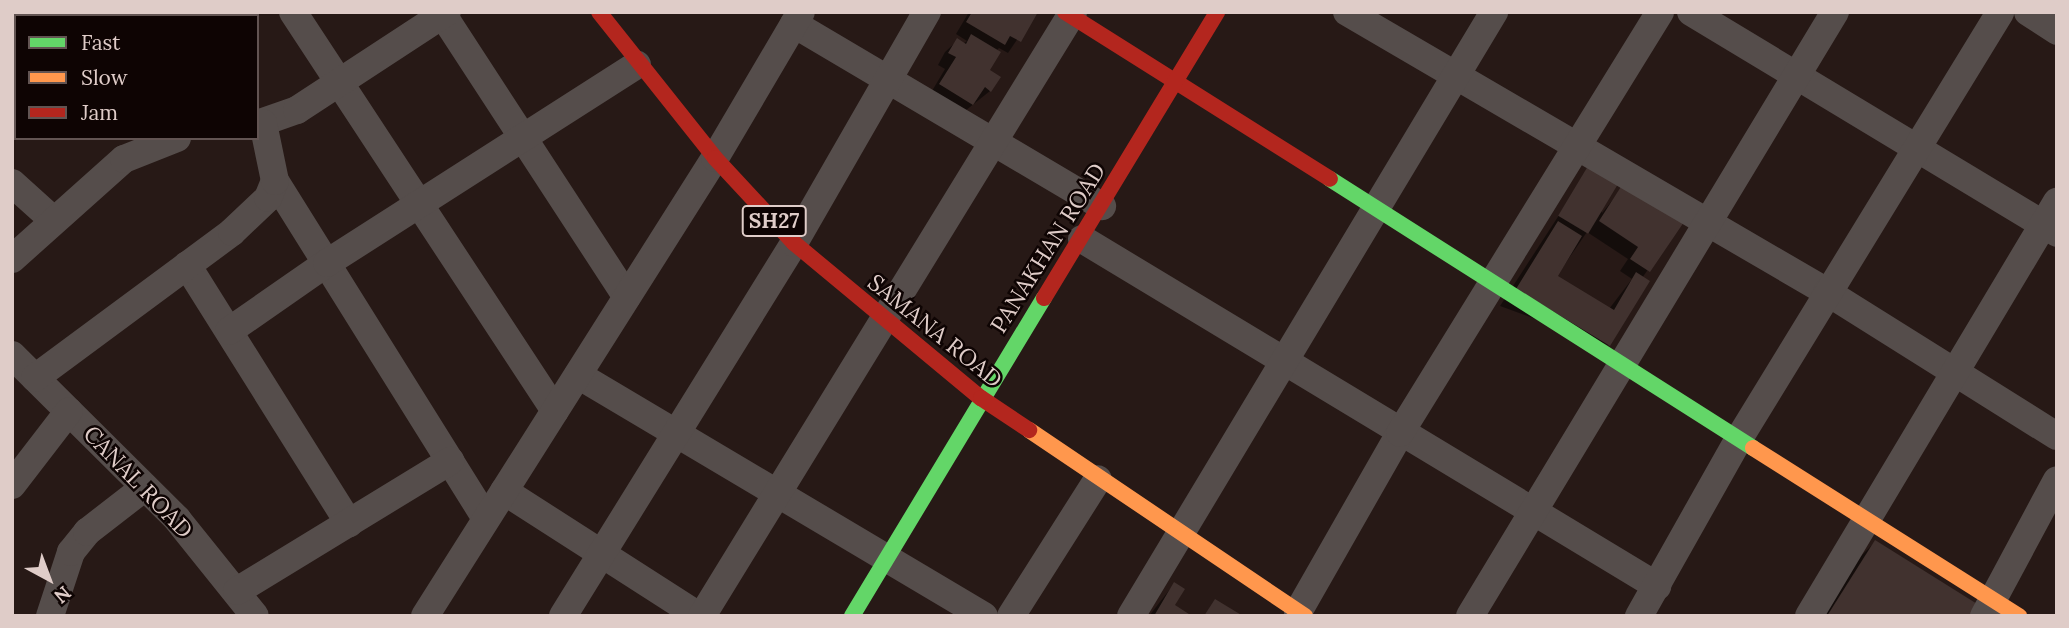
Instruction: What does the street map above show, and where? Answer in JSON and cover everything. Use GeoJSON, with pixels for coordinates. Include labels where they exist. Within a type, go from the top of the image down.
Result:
{"type":"FeatureCollection","features":[{"type":"Feature","properties":{"kind":"street"},"geometry":{"type":"LineString","coordinates":[[293,12],[341,81],[555,411]]}},
{"type":"Feature","properties":{"kind":"street","name":"SAMANA ROAD"},"geometry":{"type":"LineString","coordinates":[[599,12],[637,65],[715,158],[794,243],[882,319],[981,398],[1178,534],[1301,614]]}},
{"type":"Feature","properties":{"kind":"street"},"geometry":{"type":"LineString","coordinates":[[563,616],[794,243],[886,78],[927,12]]}},
{"type":"Feature","properties":{"kind":"street","name":"PANAKHAN ROAD"},"geometry":{"type":"LineString","coordinates":[[852,616],[981,398],[1082,239],[1217,12]]}},
{"type":"Feature","properties":{"kind":"street"},"geometry":{"type":"LineString","coordinates":[[1347,12],[1576,149],[1706,220],[1827,292],[2057,436]]}},
{"type":"Feature","properties":{"kind":"street"},"geometry":{"type":"LineString","coordinates":[[1131,616],[1494,12]]}},
{"type":"Feature","properties":{"kind":"street"},"geometry":{"type":"LineString","coordinates":[[1301,614],[1400,433],[1660,12]]}},
{"type":"Feature","properties":{"kind":"street"},"geometry":{"type":"LineString","coordinates":[[1691,12],[1914,146],[2052,220],[1952,371],[1809,616]]}},
{"type":"Feature","properties":{"kind":"street"},"geometry":{"type":"LineString","coordinates":[[1469,616],[1706,220],[1835,12]]}},
{"type":"Feature","properties":{"kind":"street"},"geometry":{"type":"LineString","coordinates":[[1639,616],[1740,437],[1914,146],[2000,12]]}},
{"type":"Feature","properties":{"kind":"street"},"geometry":{"type":"LineString","coordinates":[[2028,12],[2057,31]]}},
{"type":"Feature","properties":{"kind":"street"},"geometry":{"type":"LineString","coordinates":[[486,519],[275,181],[260,124],[297,110],[444,13],[627,297]]}},
{"type":"Feature","properties":{"kind":"street"},"geometry":{"type":"LineString","coordinates":[[503,491],[701,616],[1070,13],[1175,82],[1740,437],[1865,518],[1988,607],[2019,616]]}},
{"type":"Feature","properties":{"kind":"street"},"geometry":{"type":"LineString","coordinates":[[429,614],[503,491],[715,158],[798,18],[886,78],[1102,206]]}},
{"type":"Feature","properties":{"kind":"street"},"geometry":{"type":"LineString","coordinates":[[229,331],[327,263],[523,135],[637,65]]}},
{"type":"Feature","properties":{"kind":"street"},"geometry":{"type":"LineString","coordinates":[[12,259],[52,219],[124,159],[172,140]]}},
{"type":"Feature","properties":{"kind":"street"},"geometry":{"type":"LineString","coordinates":[[35,378],[252,216],[268,198],[275,181]]}},
{"type":"Feature","properties":{"kind":"street"},"geometry":{"type":"LineString","coordinates":[[12,183],[52,219]]}},
{"type":"Feature","properties":{"kind":"street"},"geometry":{"type":"LineString","coordinates":[[1082,239],[1657,586]]}},
{"type":"Feature","properties":{"kind":"street"},"geometry":{"type":"LineString","coordinates":[[187,265],[349,523]]}},
{"type":"Feature","properties":{"kind":"street","name":"CANAL ROAD"},"geometry":{"type":"LineString","coordinates":[[12,355],[145,487],[237,591],[255,616]]}},
{"type":"Feature","properties":{"kind":"street"},"geometry":{"type":"LineString","coordinates":[[578,375],[775,493],[889,557],[984,616]]}},
{"type":"Feature","properties":{"kind":"street"},"geometry":{"type":"LineString","coordinates":[[12,485],[69,411]]}},
{"type":"Feature","properties":{"kind":"street"},"geometry":{"type":"LineString","coordinates":[[237,591],[450,461]]}},
{"type":"Feature","properties":{"kind":"street"},"geometry":{"type":"LineString","coordinates":[[1011,616],[1098,479]]}},
{"type":"Feature","properties":{"kind":"street"},"geometry":{"type":"LineString","coordinates":[[1988,607],[2057,480]]}},
{"type":"Feature","properties":{"kind":"street"},"geometry":{"type":"LineString","coordinates":[[50,616],[71,552],[87,532],[145,487]]}},
{"type":"Feature","properties":{"kind":"building"},"geometry":{"type":"Polygon","coordinates":[[[972,12],[1038,12],[1021,42],[1010,36],[1005,45],[966,22],[972,12]]]}},
{"type":"Feature","properties":{"kind":"building"},"geometry":{"type":"Polygon","coordinates":[[[971,34],[1001,52],[990,70],[1001,77],[991,92],[985,87],[973,105],[939,84],[956,57],[948,53],[957,38],[966,44],[971,34]]]}},
{"type":"Feature","properties":{"kind":"building"},"geometry":{"type":"Polygon","coordinates":[[[1588,166],[1618,184],[1588,234],[1558,216],[1588,166]]]}},
{"type":"Feature","properties":{"kind":"building"},"geometry":{"type":"Polygon","coordinates":[[[1624,182],[1684,222],[1650,272],[1630,259],[1638,247],[1599,221],[1624,182]]]}},
{"type":"Feature","properties":{"kind":"building"},"geometry":{"type":"Polygon","coordinates":[[[1558,221],[1582,236],[1558,276],[1614,310],[1636,272],[1650,281],[1610,346],[1516,289],[1558,221]]]}},
{"type":"Feature","properties":{"kind":"building"},"geometry":{"type":"Polygon","coordinates":[[[1875,540],[1982,607],[1976,616],[1827,616],[1875,540]]]}},
{"type":"Feature","properties":{"kind":"building"},"geometry":{"type":"Polygon","coordinates":[[[1174,582],[1185,589],[1175,605],[1192,616],[1154,616],[1174,582]]]}},
{"type":"Feature","properties":{"kind":"building"},"geometry":{"type":"Polygon","coordinates":[[[1215,599],[1243,616],[1204,616],[1215,599]]]}},
{"type":"Feature","properties":{"kind":"traffic: fast"},"geometry":{"type":"LineString","coordinates":[[1330,179],[1753,448]]}},
{"type":"Feature","properties":{"kind":"traffic: fast"},"geometry":{"type":"LineString","coordinates":[[852,616],[1044,298]]}},
{"type":"Feature","properties":{"kind":"traffic: slow"},"geometry":{"type":"LineString","coordinates":[[1029,430],[1305,616]]}},
{"type":"Feature","properties":{"kind":"traffic: slow"},"geometry":{"type":"LineString","coordinates":[[1753,448],[2019,616]]}},
{"type":"Feature","properties":{"kind":"traffic: jam"},"geometry":{"type":"LineString","coordinates":[[599,12],[715,158],[794,243],[981,398],[1029,430]]}},
{"type":"Feature","properties":{"kind":"traffic: jam"},"geometry":{"type":"LineString","coordinates":[[1065,12],[1330,179]]}},
{"type":"Feature","properties":{"kind":"traffic: jam"},"geometry":{"type":"LineString","coordinates":[[1044,298],[1217,12]]}}]}
